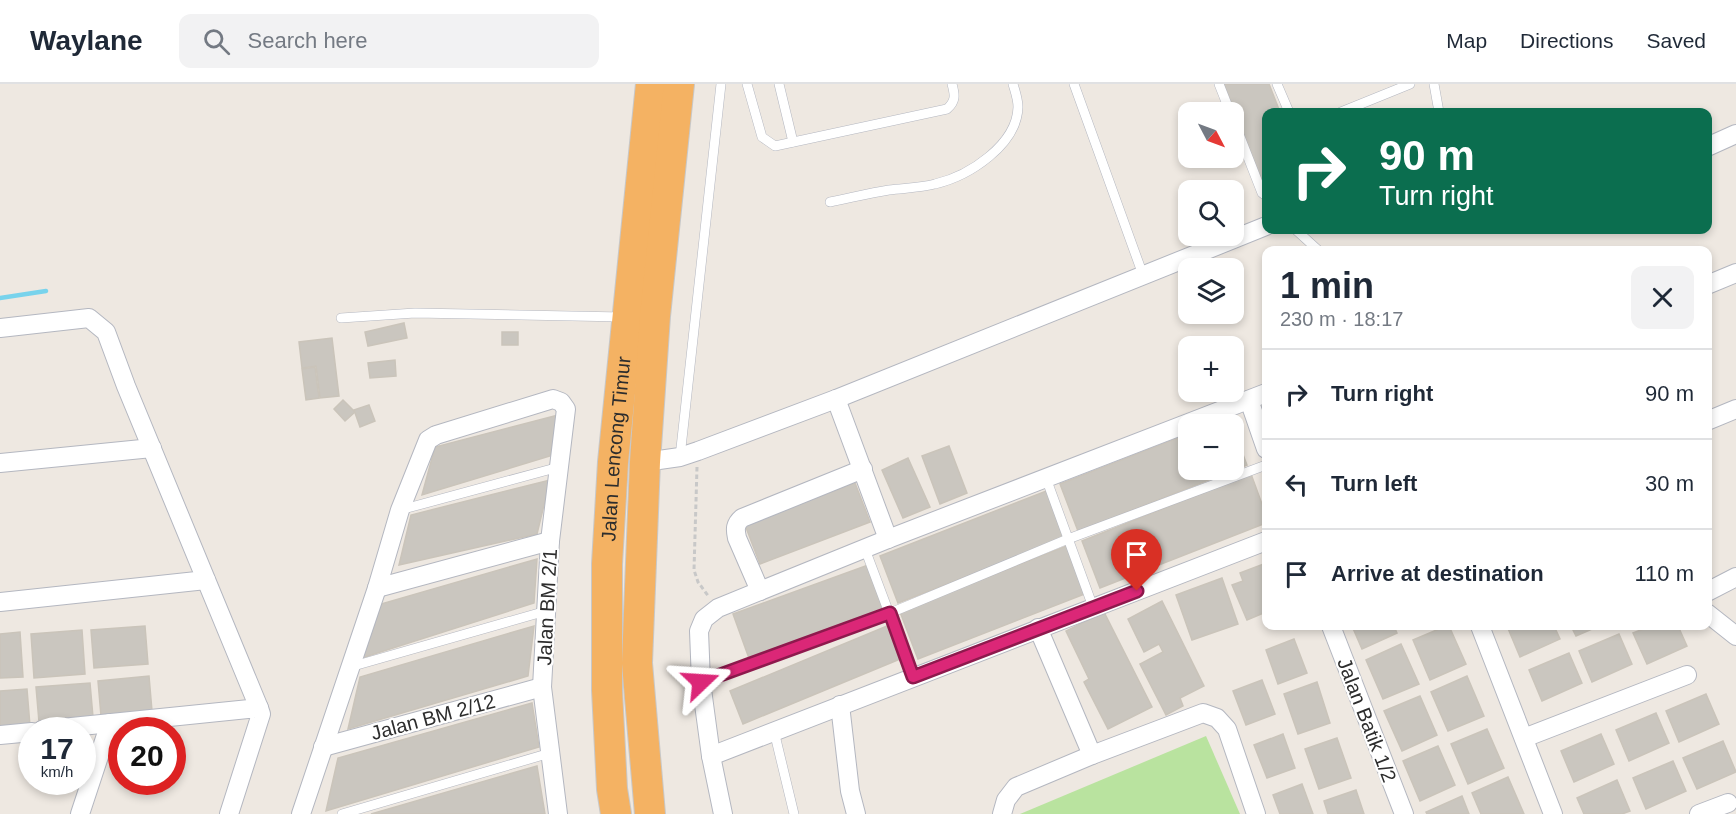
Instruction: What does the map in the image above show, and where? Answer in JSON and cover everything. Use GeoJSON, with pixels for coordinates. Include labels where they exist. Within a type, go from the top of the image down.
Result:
{"type":"FeatureCollection","features":[{"type":"Feature","properties":{"kind":"highway","name":"Jalan Lencong Timur"},"geometry":{"type":"LineString","coordinates":[[616,814],[612,789],[607,690],[607,564],[613,462],[651,84]]}},
{"type":"Feature","properties":{"kind":"highway","name":"Jalan Lencong Timur"},"geometry":{"type":"LineString","coordinates":[[650,814],[637,663],[645,462],[655,316],[679,84]]}},
{"type":"Feature","properties":{"kind":"street"},"geometry":{"type":"LineString","coordinates":[[1712,145],[1736,134]]}},
{"type":"Feature","properties":{"kind":"street"},"geometry":{"type":"LineString","coordinates":[[645,462],[689,454],[836,399],[1262,228]]}},
{"type":"Feature","properties":{"kind":"street"},"geometry":{"type":"LineString","coordinates":[[1712,283],[1736,273]]}},
{"type":"Feature","properties":{"kind":"street"},"geometry":{"type":"LineString","coordinates":[[0,328],[89,318],[106,332],[260,708],[261,714],[229,814]]}},
{"type":"Feature","properties":{"kind":"street"},"geometry":{"type":"LineString","coordinates":[[723,814],[711,756],[701,682],[699,631],[704,619],[718,608],[888,539],[1262,395]]}},
{"type":"Feature","properties":{"kind":"street","name":"Jalan BM 2/1"},"geometry":{"type":"LineString","coordinates":[[400,510],[428,440],[436,435],[553,399],[561,402],[566,409],[550,541],[542,687],[558,814]]}},
{"type":"Feature","properties":{"kind":"street"},"geometry":{"type":"LineString","coordinates":[[836,399],[888,539]]}},
{"type":"Feature","properties":{"kind":"street"},"geometry":{"type":"LineString","coordinates":[[1249,400],[1262,437]]}},
{"type":"Feature","properties":{"kind":"street"},"geometry":{"type":"LineString","coordinates":[[1712,420],[1736,409]]}},
{"type":"Feature","properties":{"kind":"street"},"geometry":{"type":"LineString","coordinates":[[0,463],[152,448]]}},
{"type":"Feature","properties":{"kind":"street"},"geometry":{"type":"LineString","coordinates":[[760,591],[737,538],[736,524],[742,518],[863,470]]}},
{"type":"Feature","properties":{"kind":"street"},"geometry":{"type":"LineString","coordinates":[[301,814],[400,510]]}},
{"type":"Feature","properties":{"kind":"street"},"geometry":{"type":"LineString","coordinates":[[376,588],[550,541]]}},
{"type":"Feature","properties":{"kind":"street"},"geometry":{"type":"LineString","coordinates":[[711,756],[1262,543]]}},
{"type":"Feature","properties":{"kind":"street"},"geometry":{"type":"LineString","coordinates":[[1712,589],[1736,577]]}},
{"type":"Feature","properties":{"kind":"street"},"geometry":{"type":"LineString","coordinates":[[0,602],[206,580]]}},
{"type":"Feature","properties":{"kind":"street"},"geometry":{"type":"LineString","coordinates":[[1712,617],[1736,636]]}},
{"type":"Feature","properties":{"kind":"street"},"geometry":{"type":"LineString","coordinates":[[1038,628],[1092,754]]}},
{"type":"Feature","properties":{"kind":"street","name":"Jalan Batik 1/2"},"geometry":{"type":"LineString","coordinates":[[1333,630],[1404,814]]}},
{"type":"Feature","properties":{"kind":"street"},"geometry":{"type":"LineString","coordinates":[[1482,630],[1553,814]]}},
{"type":"Feature","properties":{"kind":"street"},"geometry":{"type":"LineString","coordinates":[[1524,738],[1687,675]]}},
{"type":"Feature","properties":{"kind":"street","name":"Jalan BM 2/12"},"geometry":{"type":"LineString","coordinates":[[323,747],[542,687]]}},
{"type":"Feature","properties":{"kind":"street"},"geometry":{"type":"LineString","coordinates":[[840,705],[849,791],[856,814]]}},
{"type":"Feature","properties":{"kind":"street"},"geometry":{"type":"LineString","coordinates":[[170,717],[260,708]]}},
{"type":"Feature","properties":{"kind":"street"},"geometry":{"type":"LineString","coordinates":[[1002,814],[1006,800],[1016,787],[1092,754],[1203,713],[1217,717],[1227,729],[1256,814]]}},
{"type":"Feature","properties":{"kind":"street"},"geometry":{"type":"LineString","coordinates":[[80,814],[108,729]]}},
{"type":"Feature","properties":{"kind":"street"},"geometry":{"type":"LineString","coordinates":[[0,735],[18,733]]}},
{"type":"Feature","properties":{"kind":"street"},"geometry":{"type":"LineString","coordinates":[[1699,814],[1728,802]]}},
{"type":"Feature","properties":{"kind":"lane"},"geometry":{"type":"LineString","coordinates":[[689,454],[721,85],[731,84]]}},
{"type":"Feature","properties":{"kind":"lane"},"geometry":{"type":"LineString","coordinates":[[747,84],[762,137],[775,146],[947,109],[953,104],[955,96],[952,84]]}},
{"type":"Feature","properties":{"kind":"lane"},"geometry":{"type":"LineString","coordinates":[[779,84],[793,142]]}},
{"type":"Feature","properties":{"kind":"lane"},"geometry":{"type":"LineString","coordinates":[[830,202],[888,190],[936,184],[969,171],[992,155],[1014,125],[1018,106],[1013,84]]}},
{"type":"Feature","properties":{"kind":"lane"},"geometry":{"type":"LineString","coordinates":[[1074,84],[1143,275]]}},
{"type":"Feature","properties":{"kind":"lane"},"geometry":{"type":"LineString","coordinates":[[1219,84],[1226,102]]}},
{"type":"Feature","properties":{"kind":"lane"},"geometry":{"type":"LineString","coordinates":[[1277,84],[1287,108]]}},
{"type":"Feature","properties":{"kind":"lane"},"geometry":{"type":"LineString","coordinates":[[1351,108],[1410,84]]}},
{"type":"Feature","properties":{"kind":"lane"},"geometry":{"type":"LineString","coordinates":[[1434,84],[1438,108]]}},
{"type":"Feature","properties":{"kind":"lane"},"geometry":{"type":"LineString","coordinates":[[1244,148],[1262,193]]}},
{"type":"Feature","properties":{"kind":"lane"},"geometry":{"type":"LineString","coordinates":[[1300,234],[1314,246]]}},
{"type":"Feature","properties":{"kind":"lane"},"geometry":{"type":"LineString","coordinates":[[341,318],[416,313],[629,317]]}},
{"type":"Feature","properties":{"kind":"lane"},"geometry":{"type":"LineString","coordinates":[[701,682],[890,613],[1068,539],[1262,466]]}},
{"type":"Feature","properties":{"kind":"lane"},"geometry":{"type":"LineString","coordinates":[[400,510],[559,467]]}},
{"type":"Feature","properties":{"kind":"lane"},"geometry":{"type":"LineString","coordinates":[[1046,478],[1094,607]]}},
{"type":"Feature","properties":{"kind":"lane"},"geometry":{"type":"LineString","coordinates":[[865,549],[913,677]]}},
{"type":"Feature","properties":{"kind":"lane"},"geometry":{"type":"LineString","coordinates":[[350,667],[546,611]]}},
{"type":"Feature","properties":{"kind":"lane"},"geometry":{"type":"LineString","coordinates":[[774,731],[794,814]]}},
{"type":"Feature","properties":{"kind":"lane"},"geometry":{"type":"LineString","coordinates":[[342,814],[550,753]]}},
{"type":"Feature","properties":{"kind":"path"},"geometry":{"type":"LineString","coordinates":[[689,454],[694,570],[698,582],[718,608]]}},
{"type":"Feature","properties":{"kind":"green space"},"geometry":{"type":"Polygon","coordinates":[[[1206,736],[1240,814],[1020,814],[1206,736]]]}},
{"type":"Feature","properties":{"kind":"building"},"geometry":{"type":"Polygon","coordinates":[[[1224,84],[1269,84],[1278,108],[1262,108],[1262,183],[1244,136],[1244,102],[1231,102],[1224,84]]]}},
{"type":"Feature","properties":{"kind":"building"},"geometry":{"type":"Polygon","coordinates":[[[404,323],[407,338],[368,346],[365,332],[404,323]]]}},
{"type":"Feature","properties":{"kind":"building"},"geometry":{"type":"Polygon","coordinates":[[[502,332],[518,332],[518,345],[502,345],[502,332]]]}},
{"type":"Feature","properties":{"kind":"building"},"geometry":{"type":"Polygon","coordinates":[[[332,338],[339,396],[320,398],[316,366],[302,368],[299,342],[332,338]]]}},
{"type":"Feature","properties":{"kind":"building"},"geometry":{"type":"Polygon","coordinates":[[[395,360],[396,376],[370,378],[368,363],[395,360]]]}},
{"type":"Feature","properties":{"kind":"building"},"geometry":{"type":"Polygon","coordinates":[[[315,367],[319,398],[306,400],[302,369],[315,367]]]}},
{"type":"Feature","properties":{"kind":"building"},"geometry":{"type":"Polygon","coordinates":[[[343,400],[355,412],[345,421],[334,409],[343,400]]]}},
{"type":"Feature","properties":{"kind":"building"},"geometry":{"type":"Polygon","coordinates":[[[369,405],[375,421],[360,427],[354,410],[369,405]]]}},
{"type":"Feature","properties":{"kind":"building"},"geometry":{"type":"Polygon","coordinates":[[[558,415],[550,456],[422,495],[435,447],[558,415]]]}},
{"type":"Feature","properties":{"kind":"building"},"geometry":{"type":"Polygon","coordinates":[[[1178,438],[1178,480],[1209,480],[1078,531],[1060,484],[1178,438]]]}},
{"type":"Feature","properties":{"kind":"building"},"geometry":{"type":"Polygon","coordinates":[[[949,446],[967,493],[940,504],[922,456],[949,446]]]}},
{"type":"Feature","properties":{"kind":"building"},"geometry":{"type":"Polygon","coordinates":[[[908,458],[930,507],[903,518],[882,470],[908,458]]]}},
{"type":"Feature","properties":{"kind":"building"},"geometry":{"type":"Polygon","coordinates":[[[1251,474],[1262,504],[1262,525],[1100,588],[1082,541],[1236,480],[1244,480],[1244,477],[1251,474]]]}},
{"type":"Feature","properties":{"kind":"building"},"geometry":{"type":"Polygon","coordinates":[[[550,480],[537,534],[399,565],[411,515],[550,480]]]}},
{"type":"Feature","properties":{"kind":"building"},"geometry":{"type":"Polygon","coordinates":[[[855,483],[870,522],[760,564],[745,525],[855,483]]]}},
{"type":"Feature","properties":{"kind":"building"},"geometry":{"type":"Polygon","coordinates":[[[1049,490],[1067,537],[898,603],[880,556],[1049,490]]]}},
{"type":"Feature","properties":{"kind":"building"},"geometry":{"type":"Polygon","coordinates":[[[1069,545],[1087,593],[918,659],[900,612],[1069,545]]]}},
{"type":"Feature","properties":{"kind":"building"},"geometry":{"type":"Polygon","coordinates":[[[537,559],[534,603],[362,658],[374,606],[537,559]]]}},
{"type":"Feature","properties":{"kind":"building"},"geometry":{"type":"Polygon","coordinates":[[[871,564],[887,611],[750,661],[733,614],[871,564]]]}},
{"type":"Feature","properties":{"kind":"building"},"geometry":{"type":"Polygon","coordinates":[[[1262,565],[1262,614],[1247,620],[1232,585],[1243,581],[1240,573],[1262,565]]]}},
{"type":"Feature","properties":{"kind":"building"},"geometry":{"type":"Polygon","coordinates":[[[1222,578],[1238,624],[1192,640],[1176,595],[1222,578]]]}},
{"type":"Feature","properties":{"kind":"building"},"geometry":{"type":"Polygon","coordinates":[[[1162,601],[1204,686],[1180,698],[1183,706],[1166,715],[1140,664],[1163,652],[1159,644],[1144,652],[1128,619],[1162,601]]]}},
{"type":"Feature","properties":{"kind":"building"},"geometry":{"type":"Polygon","coordinates":[[[1104,612],[1152,707],[1108,729],[1084,682],[1089,679],[1066,631],[1104,612]]]}},
{"type":"Feature","properties":{"kind":"building"},"geometry":{"type":"Polygon","coordinates":[[[145,626],[148,664],[94,668],[91,630],[145,626]]]}},
{"type":"Feature","properties":{"kind":"building"},"geometry":{"type":"Polygon","coordinates":[[[534,626],[528,676],[348,729],[360,677],[534,626]]]}},
{"type":"Feature","properties":{"kind":"building"},"geometry":{"type":"Polygon","coordinates":[[[887,626],[900,659],[743,724],[730,691],[887,626]]]}},
{"type":"Feature","properties":{"kind":"building"},"geometry":{"type":"Polygon","coordinates":[[[82,630],[85,674],[34,678],[31,634],[82,630]]]}},
{"type":"Feature","properties":{"kind":"building"},"geometry":{"type":"Polygon","coordinates":[[[1354,630],[1396,630],[1397,633],[1362,649],[1354,630]]]}},
{"type":"Feature","properties":{"kind":"building"},"geometry":{"type":"Polygon","coordinates":[[[1437,630],[1451,630],[1466,664],[1430,680],[1413,640],[1437,630]]]}},
{"type":"Feature","properties":{"kind":"building"},"geometry":{"type":"Polygon","coordinates":[[[1509,630],[1556,630],[1560,639],[1520,657],[1509,630]]]}},
{"type":"Feature","properties":{"kind":"building"},"geometry":{"type":"Polygon","coordinates":[[[1573,630],[1590,630],[1576,636],[1573,630]]]}},
{"type":"Feature","properties":{"kind":"building"},"geometry":{"type":"Polygon","coordinates":[[[1641,630],[1680,630],[1687,646],[1647,664],[1633,633],[1641,630]]]}},
{"type":"Feature","properties":{"kind":"building"},"geometry":{"type":"Polygon","coordinates":[[[20,632],[23,677],[0,678],[0,634],[20,632]]]}},
{"type":"Feature","properties":{"kind":"building"},"geometry":{"type":"Polygon","coordinates":[[[1619,634],[1632,664],[1592,682],[1579,651],[1619,634]]]}},
{"type":"Feature","properties":{"kind":"building"},"geometry":{"type":"Polygon","coordinates":[[[1294,639],[1307,673],[1278,684],[1266,650],[1294,639]]]}},
{"type":"Feature","properties":{"kind":"building"},"geometry":{"type":"Polygon","coordinates":[[[1401,644],[1419,684],[1383,699],[1366,660],[1401,644]]]}},
{"type":"Feature","properties":{"kind":"building"},"geometry":{"type":"Polygon","coordinates":[[[1569,653],[1582,683],[1542,701],[1529,670],[1569,653]]]}},
{"type":"Feature","properties":{"kind":"building"},"geometry":{"type":"Polygon","coordinates":[[[149,676],[152,711],[101,716],[98,681],[149,676]]]}},
{"type":"Feature","properties":{"kind":"building"},"geometry":{"type":"Polygon","coordinates":[[[1467,676],[1484,716],[1448,731],[1431,692],[1467,676]]]}},
{"type":"Feature","properties":{"kind":"building"},"geometry":{"type":"Polygon","coordinates":[[[1262,680],[1275,714],[1246,725],[1233,691],[1262,680]]]}},
{"type":"Feature","properties":{"kind":"building"},"geometry":{"type":"Polygon","coordinates":[[[1317,682],[1330,723],[1298,734],[1284,694],[1317,682]]]}},
{"type":"Feature","properties":{"kind":"building"},"geometry":{"type":"Polygon","coordinates":[[[90,683],[93,717],[39,717],[36,687],[90,683]]]}},
{"type":"Feature","properties":{"kind":"building"},"geometry":{"type":"Polygon","coordinates":[[[27,689],[29,717],[18,717],[18,727],[0,728],[0,691],[27,689]]]}},
{"type":"Feature","properties":{"kind":"building"},"geometry":{"type":"Polygon","coordinates":[[[1706,694],[1719,724],[1679,742],[1666,711],[1706,694]]]}},
{"type":"Feature","properties":{"kind":"building"},"geometry":{"type":"Polygon","coordinates":[[[1420,696],[1437,735],[1402,751],[1384,711],[1420,696]]]}},
{"type":"Feature","properties":{"kind":"building"},"geometry":{"type":"Polygon","coordinates":[[[532,703],[539,747],[326,811],[338,758],[532,703]]]}},
{"type":"Feature","properties":{"kind":"building"},"geometry":{"type":"Polygon","coordinates":[[[1656,713],[1669,743],[1629,761],[1616,730],[1656,713]]]}},
{"type":"Feature","properties":{"kind":"building"},"geometry":{"type":"Polygon","coordinates":[[[1487,729],[1504,768],[1468,784],[1451,744],[1487,729]]]}},
{"type":"Feature","properties":{"kind":"building"},"geometry":{"type":"Polygon","coordinates":[[[1283,734],[1295,768],[1267,778],[1254,745],[1283,734]]]}},
{"type":"Feature","properties":{"kind":"building"},"geometry":{"type":"Polygon","coordinates":[[[1601,734],[1614,764],[1574,782],[1561,751],[1601,734]]]}},
{"type":"Feature","properties":{"kind":"building"},"geometry":{"type":"Polygon","coordinates":[[[1337,738],[1351,778],[1319,789],[1305,749],[1337,738]]]}},
{"type":"Feature","properties":{"kind":"building"},"geometry":{"type":"Polygon","coordinates":[[[1723,741],[1736,772],[1697,789],[1683,758],[1723,741]]]}},
{"type":"Feature","properties":{"kind":"building"},"geometry":{"type":"Polygon","coordinates":[[[1438,746],[1455,785],[1420,801],[1403,761],[1438,746]]]}},
{"type":"Feature","properties":{"kind":"building"},"geometry":{"type":"Polygon","coordinates":[[[1673,761],[1686,791],[1646,809],[1633,778],[1673,761]]]}},
{"type":"Feature","properties":{"kind":"building"},"geometry":{"type":"Polygon","coordinates":[[[537,766],[545,814],[371,814],[537,766]]]}},
{"type":"Feature","properties":{"kind":"building"},"geometry":{"type":"Polygon","coordinates":[[[1508,777],[1524,814],[1481,814],[1472,793],[1508,777]]]}},
{"type":"Feature","properties":{"kind":"building"},"geometry":{"type":"Polygon","coordinates":[[[1617,780],[1630,811],[1622,814],[1584,814],[1577,798],[1617,780]]]}},
{"type":"Feature","properties":{"kind":"building"},"geometry":{"type":"Polygon","coordinates":[[[1302,784],[1313,814],[1280,814],[1273,795],[1302,784]]]}},
{"type":"Feature","properties":{"kind":"building"},"geometry":{"type":"Polygon","coordinates":[[[1356,790],[1364,814],[1328,814],[1324,801],[1356,790]]]}},
{"type":"Feature","properties":{"kind":"building"},"geometry":{"type":"Polygon","coordinates":[[[1462,796],[1469,814],[1427,814],[1426,812],[1462,796]]]}},
{"type":"Feature","properties":{"kind":"waterway"},"geometry":{"type":"LineString","coordinates":[[0,298],[46,291]]}},
{"type":"Feature","properties":{"kind":"route"},"geometry":{"type":"LineString","coordinates":[[701,682],[890,613],[913,677],[1137,591]]}}]}
